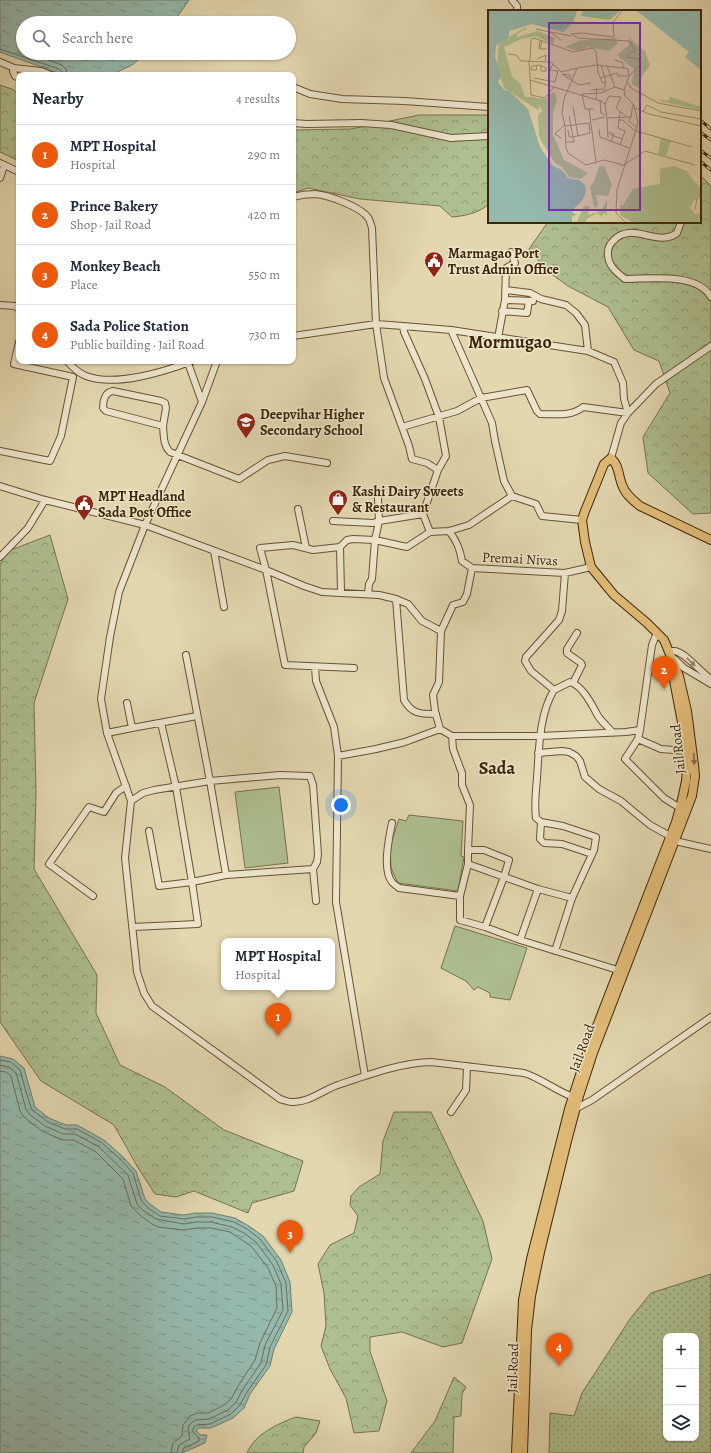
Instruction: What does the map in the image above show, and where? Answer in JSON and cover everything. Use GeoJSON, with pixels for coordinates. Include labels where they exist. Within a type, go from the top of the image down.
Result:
{"type":"FeatureCollection","features":[{"type":"Feature","properties":{"kind":"main road"},"geometry":{"type":"LineString","coordinates":[[670,654],[664,640],[614,595],[591,567],[582,520],[604,464],[612,458],[617,463],[623,488],[630,498],[640,506],[711,540]]}},
{"type":"Feature","properties":{"kind":"main road","name":"Jail Road"},"geometry":{"type":"LineString","coordinates":[[670,654],[669,659],[686,751],[687,767],[686,781],[673,838]]}},
{"type":"Feature","properties":{"kind":"main road","name":"Jail Road"},"geometry":{"type":"LineString","coordinates":[[516,1453],[523,1300],[535,1245],[586,1054],[621,971],[673,838],[692,796],[695,776],[687,711],[679,676],[670,654]]}},
{"type":"Feature","properties":{"kind":"main road","name":"Jail Road"},"geometry":{"type":"LineString","coordinates":[[523,1453],[528,1330],[531,1296],[572,1109]]}},
{"type":"Feature","properties":{"kind":"street"},"geometry":{"type":"LineString","coordinates":[[512,0],[517,6],[516,10]]}},
{"type":"Feature","properties":{"kind":"street"},"geometry":{"type":"LineString","coordinates":[[0,62],[14,68],[44,72]]}},
{"type":"Feature","properties":{"kind":"street"},"geometry":{"type":"LineString","coordinates":[[14,68],[13,71],[16,76]]}},
{"type":"Feature","properties":{"kind":"street"},"geometry":{"type":"LineString","coordinates":[[296,88],[310,94],[342,99],[404,101],[488,107]]}},
{"type":"Feature","properties":{"kind":"street"},"geometry":{"type":"LineString","coordinates":[[296,123],[361,123],[391,125],[451,138],[488,136]]}},
{"type":"Feature","properties":{"kind":"street"},"geometry":{"type":"LineString","coordinates":[[0,178],[2,164],[16,171]]}},
{"type":"Feature","properties":{"kind":"street"},"geometry":{"type":"LineString","coordinates":[[296,196],[316,194],[334,198],[360,210],[369,218],[372,228],[376,324],[384,378],[402,427],[412,460],[427,463],[438,470]]}},
{"type":"Feature","properties":{"kind":"street"},"geometry":{"type":"LineString","coordinates":[[681,223],[680,229],[677,233],[668,238],[633,232],[622,234],[614,240],[608,248],[607,257],[610,265],[625,279],[675,279],[694,283],[708,292],[711,297]]}},
{"type":"Feature","properties":{"kind":"street"},"geometry":{"type":"LineString","coordinates":[[498,338],[505,300],[506,268],[515,263],[511,252]]}},
{"type":"Feature","properties":{"kind":"street"},"geometry":{"type":"LineString","coordinates":[[506,290],[530,294],[541,299],[566,305],[576,312],[585,326],[588,351]]}},
{"type":"Feature","properties":{"kind":"street"},"geometry":{"type":"LineString","coordinates":[[505,300],[529,301],[541,299]]}},
{"type":"Feature","properties":{"kind":"street"},"geometry":{"type":"LineString","coordinates":[[502,311],[527,313],[529,301]]}},
{"type":"Feature","properties":{"kind":"street"},"geometry":{"type":"LineString","coordinates":[[0,306],[16,307]]}},
{"type":"Feature","properties":{"kind":"street"},"geometry":{"type":"LineString","coordinates":[[296,336],[376,324],[451,330],[588,351],[614,362],[623,383],[624,399],[628,413]]}},
{"type":"Feature","properties":{"kind":"street"},"geometry":{"type":"LineString","coordinates":[[403,326],[404,332],[425,379],[439,417],[446,456],[438,470],[424,514],[430,532]]}},
{"type":"Feature","properties":{"kind":"street"},"geometry":{"type":"LineString","coordinates":[[451,330],[492,423],[504,481],[512,496],[536,504],[542,516],[582,520]]}},
{"type":"Feature","properties":{"kind":"street"},"geometry":{"type":"LineString","coordinates":[[612,458],[621,423],[628,413],[656,384],[711,346]]}},
{"type":"Feature","properties":{"kind":"street"},"geometry":{"type":"LineString","coordinates":[[0,451],[50,461],[61,436],[73,377],[14,364],[16,355]]}},
{"type":"Feature","properties":{"kind":"street"},"geometry":{"type":"LineString","coordinates":[[70,364],[85,376],[113,380],[143,376],[183,364]]}},
{"type":"Feature","properties":{"kind":"street"},"geometry":{"type":"LineString","coordinates":[[191,364],[202,402]]}},
{"type":"Feature","properties":{"kind":"street"},"geometry":{"type":"LineString","coordinates":[[216,364],[202,402],[145,525],[120,592],[110,637],[101,699],[107,732],[131,801],[124,858],[137,972],[144,993],[152,1006],[280,1099],[291,1102],[304,1100],[336,1085],[417,1062],[431,1062],[524,1073],[539,1078],[560,1092],[575,1098]]}},
{"type":"Feature","properties":{"kind":"street"},"geometry":{"type":"LineString","coordinates":[[402,427],[457,411],[481,398],[527,390],[537,411],[540,414],[567,414],[576,412],[583,407],[628,413]]}},
{"type":"Feature","properties":{"kind":"street"},"geometry":{"type":"LineString","coordinates":[[163,426],[106,411],[103,408],[106,394],[113,391],[165,403],[166,408],[163,426],[166,447],[178,455],[239,479],[268,460],[285,456],[327,463]]}},
{"type":"Feature","properties":{"kind":"street"},"geometry":{"type":"LineString","coordinates":[[0,486],[45,500],[145,525],[322,592],[368,594],[396,598],[408,604],[422,621],[441,630],[439,682],[433,695],[440,729],[452,736],[540,736],[640,730]]}},
{"type":"Feature","properties":{"kind":"street"},"geometry":{"type":"LineString","coordinates":[[354,668],[285,665],[266,570],[260,548],[293,545],[313,550],[340,547],[347,540],[375,540],[407,547],[430,532],[449,531],[469,525],[512,496]]}},
{"type":"Feature","properties":{"kind":"street"},"geometry":{"type":"LineString","coordinates":[[368,594],[369,584],[372,579],[375,540],[379,521],[378,498]]}},
{"type":"Feature","properties":{"kind":"street"},"geometry":{"type":"LineString","coordinates":[[0,557],[28,528],[45,500]]}},
{"type":"Feature","properties":{"kind":"street"},"geometry":{"type":"LineString","coordinates":[[298,509],[306,548]]}},
{"type":"Feature","properties":{"kind":"street"},"geometry":{"type":"LineString","coordinates":[[333,522],[373,523],[424,514]]}},
{"type":"Feature","properties":{"kind":"street"},"geometry":{"type":"LineString","coordinates":[[449,531],[459,548],[462,561],[472,568]]}},
{"type":"Feature","properties":{"kind":"street"},"geometry":{"type":"LineString","coordinates":[[340,547],[341,592]]}},
{"type":"Feature","properties":{"kind":"street"},"geometry":{"type":"LineString","coordinates":[[214,552],[224,608]]}},
{"type":"Feature","properties":{"kind":"street","name":"Premai Nivas"},"geometry":{"type":"LineString","coordinates":[[441,630],[453,605],[463,602],[467,594],[472,568],[565,573],[591,567]]}},
{"type":"Feature","properties":{"kind":"street"},"geometry":{"type":"LineString","coordinates":[[554,690],[531,671],[525,661],[526,657],[552,629],[558,620],[562,610],[565,573]]}},
{"type":"Feature","properties":{"kind":"street"},"geometry":{"type":"LineString","coordinates":[[396,598],[404,700],[409,708],[416,712],[421,714],[436,714]]}},
{"type":"Feature","properties":{"kind":"street"},"geometry":{"type":"LineString","coordinates":[[573,683],[582,665],[567,653],[567,649],[577,633]]}},
{"type":"Feature","properties":{"kind":"street"},"geometry":{"type":"LineString","coordinates":[[657,633],[652,645],[638,739],[626,759],[664,798],[680,808]]}},
{"type":"Feature","properties":{"kind":"street"},"geometry":{"type":"LineString","coordinates":[[711,679],[705,676],[681,652],[673,651],[670,654],[684,668],[711,684]]}},
{"type":"Feature","properties":{"kind":"street"},"geometry":{"type":"LineString","coordinates":[[186,655],[226,875]]}},
{"type":"Feature","properties":{"kind":"street"},"geometry":{"type":"LineString","coordinates":[[315,667],[316,681],[334,727],[338,756],[336,902],[365,1076]]}},
{"type":"Feature","properties":{"kind":"street"},"geometry":{"type":"LineString","coordinates":[[555,951],[572,898],[594,850],[596,837],[563,826],[541,822],[536,818],[535,806],[540,736],[545,712],[554,690],[570,682],[573,683],[590,701],[598,716],[613,732]]}},
{"type":"Feature","properties":{"kind":"street"},"geometry":{"type":"LineString","coordinates":[[127,703],[132,728]]}},
{"type":"Feature","properties":{"kind":"street"},"geometry":{"type":"LineString","coordinates":[[107,732],[197,716]]}},
{"type":"Feature","properties":{"kind":"street"},"geometry":{"type":"LineString","coordinates":[[132,927],[198,924],[176,787],[161,723]]}},
{"type":"Feature","properties":{"kind":"street"},"geometry":{"type":"LineString","coordinates":[[338,756],[398,744],[440,729]]}},
{"type":"Feature","properties":{"kind":"street"},"geometry":{"type":"LineString","coordinates":[[452,736],[453,749],[462,773],[462,784],[470,805],[468,864],[460,896],[460,920],[621,971]]}},
{"type":"Feature","properties":{"kind":"street"},"geometry":{"type":"LineString","coordinates":[[638,739],[661,749],[686,751]]}},
{"type":"Feature","properties":{"kind":"street"},"geometry":{"type":"LineString","coordinates":[[538,753],[562,751],[569,752],[576,756],[580,761],[586,777],[599,789],[621,801],[650,825],[673,838],[711,849]]}},
{"type":"Feature","properties":{"kind":"street"},"geometry":{"type":"LineString","coordinates":[[131,801],[142,793],[210,781],[280,775],[310,776],[313,785],[318,854],[317,862],[313,869],[316,901]]}},
{"type":"Feature","properties":{"kind":"street"},"geometry":{"type":"LineString","coordinates":[[93,896],[49,864],[89,807],[104,812],[116,793],[126,786]]}},
{"type":"Feature","properties":{"kind":"street"},"geometry":{"type":"LineString","coordinates":[[541,822],[540,839],[544,843],[562,844],[592,854]]}},
{"type":"Feature","properties":{"kind":"street"},"geometry":{"type":"LineString","coordinates":[[392,823],[387,846],[388,871],[392,882],[399,888],[460,896]]}},
{"type":"Feature","properties":{"kind":"street"},"geometry":{"type":"LineString","coordinates":[[149,831],[159,886],[192,882],[226,875],[313,869]]}},
{"type":"Feature","properties":{"kind":"street"},"geometry":{"type":"LineString","coordinates":[[468,850],[484,850],[509,860],[485,927]]}},
{"type":"Feature","properties":{"kind":"street"},"geometry":{"type":"LineString","coordinates":[[468,864],[538,889],[572,898]]}},
{"type":"Feature","properties":{"kind":"street"},"geometry":{"type":"LineString","coordinates":[[520,940],[538,889]]}},
{"type":"Feature","properties":{"kind":"street"},"geometry":{"type":"LineString","coordinates":[[572,1109],[592,1100],[711,1017]]}},
{"type":"Feature","properties":{"kind":"street"},"geometry":{"type":"LineString","coordinates":[[451,1112],[466,1090],[467,1066]]}},
{"type":"Feature","properties":{"kind":"green space"},"geometry":{"type":"Polygon","coordinates":[[[0,85],[16,92],[16,160],[0,152],[0,85]]]}},
{"type":"Feature","properties":{"kind":"green space"},"geometry":{"type":"Polygon","coordinates":[[[419,115],[488,115],[488,205],[472,214],[452,217],[440,206],[360,199],[308,188],[296,192],[296,130],[351,129],[419,115]]]}},
{"type":"Feature","properties":{"kind":"green space"},"geometry":{"type":"Polygon","coordinates":[[[701,176],[711,186],[711,513],[693,514],[648,473],[643,437],[670,393],[659,361],[634,350],[608,307],[568,286],[546,270],[529,249],[547,223],[701,223],[701,176]]]}},
{"type":"Feature","properties":{"kind":"green space"},"geometry":{"type":"Polygon","coordinates":[[[50,535],[68,599],[34,703],[36,792],[34,869],[97,975],[96,1013],[120,1065],[165,1087],[224,1130],[303,1161],[294,1191],[252,1203],[248,1213],[194,1191],[176,1197],[155,1194],[114,1125],[41,1081],[0,1022],[0,564],[8,551],[50,535]]]}},
{"type":"Feature","properties":{"kind":"green space"},"geometry":{"type":"Polygon","coordinates":[[[279,787],[288,863],[245,868],[235,792],[279,787]]]}},
{"type":"Feature","properties":{"kind":"green space"},"geometry":{"type":"Polygon","coordinates":[[[409,815],[463,821],[461,856],[464,857],[458,891],[398,883],[391,868],[390,847],[399,819],[406,821],[409,815]]]}},
{"type":"Feature","properties":{"kind":"green space"},"geometry":{"type":"Polygon","coordinates":[[[455,926],[527,948],[510,1000],[490,997],[490,993],[478,987],[474,990],[466,981],[441,968],[455,926]]]}},
{"type":"Feature","properties":{"kind":"green space"},"geometry":{"type":"Polygon","coordinates":[[[394,1112],[431,1112],[483,1221],[492,1259],[462,1343],[443,1347],[402,1332],[370,1337],[370,1351],[387,1401],[379,1431],[354,1433],[346,1398],[330,1369],[321,1346],[326,1326],[324,1293],[318,1264],[330,1245],[354,1233],[358,1216],[350,1205],[351,1196],[359,1187],[380,1174],[383,1141],[394,1112]]]}},
{"type":"Feature","properties":{"kind":"green space"},"geometry":{"type":"Polygon","coordinates":[[[711,1274],[711,1453],[549,1453],[550,1413],[574,1416],[582,1393],[630,1319],[651,1293],[711,1274]]]}},
{"type":"Feature","properties":{"kind":"green space"},"geometry":{"type":"Polygon","coordinates":[[[454,1377],[466,1387],[462,1394],[461,1416],[454,1417],[453,1453],[411,1453],[435,1421],[454,1377]]]}},
{"type":"Feature","properties":{"kind":"green space"},"geometry":{"type":"Polygon","coordinates":[[[296,1417],[320,1421],[316,1433],[304,1447],[303,1453],[247,1453],[255,1440],[267,1430],[296,1417]]]}},
{"type":"Feature","properties":{"kind":"water"},"geometry":{"type":"Polygon","coordinates":[[[0,0],[189,0],[177,16],[16,16],[16,58],[0,52],[0,0]]]}},
{"type":"Feature","properties":{"kind":"water"},"geometry":{"type":"Polygon","coordinates":[[[22,60],[138,60],[132,65],[117,72],[55,72],[22,60]]]}},
{"type":"Feature","properties":{"kind":"water"},"geometry":{"type":"Polygon","coordinates":[[[0,1056],[13,1059],[24,1068],[35,1107],[49,1118],[66,1125],[77,1125],[104,1140],[122,1156],[136,1171],[145,1199],[161,1212],[184,1215],[195,1213],[212,1213],[235,1218],[263,1236],[281,1260],[290,1282],[292,1312],[274,1349],[270,1366],[250,1394],[244,1408],[233,1418],[211,1428],[199,1428],[196,1431],[201,1435],[207,1435],[205,1443],[182,1453],[0,1453],[0,1056]]]}},
{"type":"Feature","properties":{"kind":"railway"},"geometry":{"type":"LineString","coordinates":[[701,121],[711,129]]}},
{"type":"Feature","properties":{"kind":"railway"},"geometry":{"type":"LineString","coordinates":[[701,133],[711,140]]}},
{"type":"Feature","properties":{"kind":"railway"},"geometry":{"type":"LineString","coordinates":[[701,151],[711,158]]}},
{"type":"Feature","properties":{"kind":"railway"},"geometry":{"type":"LineString","coordinates":[[701,162],[711,170]]}},
{"type":"Feature","properties":{"kind":"place","name":"Marmagao Port Trust Admin Office"},"geometry":{"type":"Point","coordinates":[434,278]}},
{"type":"Feature","properties":{"kind":"place","name":"Deepvihar Higher Secondary School"},"geometry":{"type":"Point","coordinates":[246,439]}},
{"type":"Feature","properties":{"kind":"place","name":"Kashi Dairy Sweets & Restaurant"},"geometry":{"type":"Point","coordinates":[338,516]}},
{"type":"Feature","properties":{"kind":"place","name":"MPT Headland Sada Post Office"},"geometry":{"type":"Point","coordinates":[84,521]}},
{"type":"Feature","properties":{"kind":"place","name":"Prince Bakery"},"geometry":{"type":"Point","coordinates":[664,689]}},
{"type":"Feature","properties":{"kind":"place","name":"MPT Hospital"},"geometry":{"type":"Point","coordinates":[278,1036]}},
{"type":"Feature","properties":{"kind":"place","name":"Monkey Beach"},"geometry":{"type":"Point","coordinates":[290,1253]}},
{"type":"Feature","properties":{"kind":"place","name":"Sada Police Station"},"geometry":{"type":"Point","coordinates":[559,1366]}},
{"type":"Feature","properties":{"kind":"district","name":"Mormugao"},"geometry":{"type":"Point","coordinates":[510,342]}},
{"type":"Feature","properties":{"kind":"district","name":"Sada"},"geometry":{"type":"Point","coordinates":[497,768]}}]}
